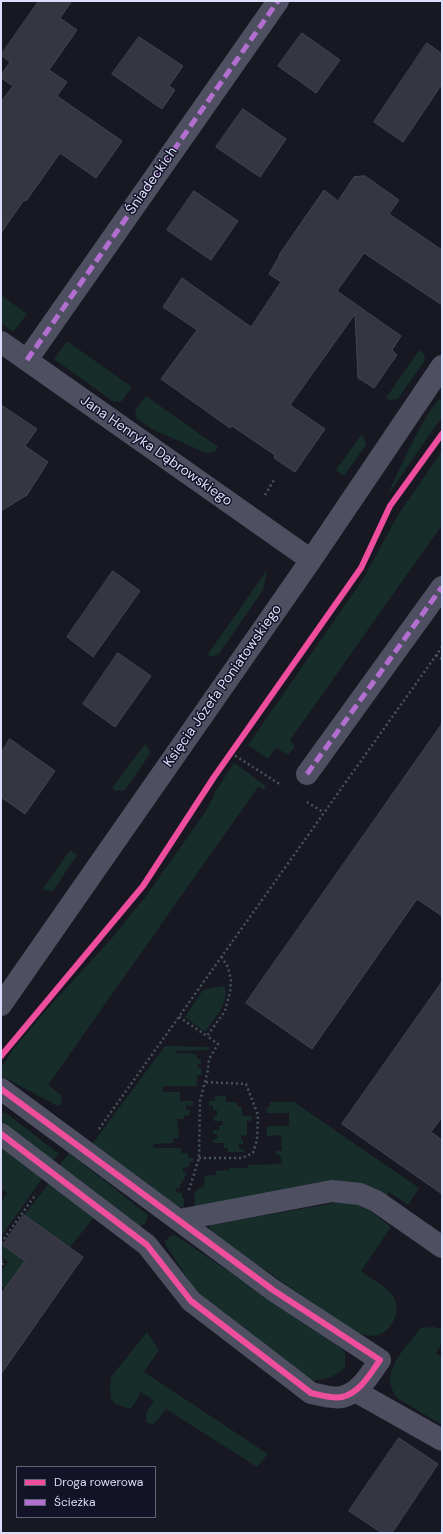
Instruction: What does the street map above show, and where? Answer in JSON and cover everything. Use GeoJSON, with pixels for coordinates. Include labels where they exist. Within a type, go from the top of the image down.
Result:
{"type":"FeatureCollection","features":[{"type":"Feature","properties":{"kind":"street","name":"Śniadeckich"},"geometry":{"type":"LineString","coordinates":[[27,360],[278,1]]}},
{"type":"Feature","properties":{"kind":"street","name":"Jana Henryka Dąbrowskiego"},"geometry":{"type":"LineString","coordinates":[[1,342],[311,560]]}},
{"type":"Feature","properties":{"kind":"street","name":"Księcia Józefa Poniatowskiego"},"geometry":{"type":"LineString","coordinates":[[1,1004],[311,560],[442,366]]}},
{"type":"Feature","properties":{"kind":"street"},"geometry":{"type":"LineString","coordinates":[[307,774],[442,587]]}},
{"type":"Feature","properties":{"kind":"street"},"geometry":{"type":"LineString","coordinates":[[1,1089],[84,1150],[184,1219],[273,1290],[380,1360],[366,1380],[355,1391],[342,1397],[330,1397],[311,1393],[191,1302],[147,1245],[1,1134]]}},
{"type":"Feature","properties":{"kind":"street"},"geometry":{"type":"LineString","coordinates":[[184,1219],[332,1191],[346,1192],[360,1194],[376,1201],[442,1247]]}},
{"type":"Feature","properties":{"kind":"street"},"geometry":{"type":"LineString","coordinates":[[355,1391],[442,1440]]}},
{"type":"Feature","properties":{"kind":"path"},"geometry":{"type":"LineString","coordinates":[[84,1150],[323,812],[442,647]]}},
{"type":"Feature","properties":{"kind":"path"},"geometry":{"type":"LineString","coordinates":[[436,655],[442,659]]}},
{"type":"Feature","properties":{"kind":"path"},"geometry":{"type":"LineString","coordinates":[[231,753],[284,787]]}},
{"type":"Feature","properties":{"kind":"path"},"geometry":{"type":"LineString","coordinates":[[304,800],[323,812]]}},
{"type":"Feature","properties":{"kind":"path"},"geometry":{"type":"LineString","coordinates":[[207,1036],[225,1011],[230,992],[231,980],[228,967],[221,956]]}},
{"type":"Feature","properties":{"kind":"path"},"geometry":{"type":"LineString","coordinates":[[178,1017],[218,1044],[209,1059],[200,1100],[199,1158],[195,1174],[189,1187],[184,1219]]}},
{"type":"Feature","properties":{"kind":"path"},"geometry":{"type":"LineString","coordinates":[[199,1158],[242,1158],[253,1153],[257,1140],[258,1115],[246,1084],[205,1082]]}},
{"type":"Feature","properties":{"kind":"path"},"geometry":{"type":"LineString","coordinates":[[1,1243],[50,1172]]}},
{"type":"Feature","properties":{"kind":"path"},"geometry":{"type":"LineString","coordinates":[[1,1260],[4,1262],[1,1266]]}},
{"type":"Feature","properties":{"kind":"green space"},"geometry":{"type":"Polygon","coordinates":[[[1,295],[27,314],[13,332],[1,323],[1,295]]]}},
{"type":"Feature","properties":{"kind":"green space"},"geometry":{"type":"Polygon","coordinates":[[[67,341],[132,387],[122,401],[114,402],[54,359],[67,341]]]}},
{"type":"Feature","properties":{"kind":"green space"},"geometry":{"type":"Polygon","coordinates":[[[419,350],[424,354],[425,360],[398,399],[390,400],[386,398],[419,350]]]}},
{"type":"Feature","properties":{"kind":"green space"},"geometry":{"type":"Polygon","coordinates":[[[146,396],[218,447],[214,452],[206,453],[154,430],[137,419],[135,411],[146,396]]]}},
{"type":"Feature","properties":{"kind":"green space"},"geometry":{"type":"Polygon","coordinates":[[[442,397],[442,417],[387,496],[420,428],[435,404],[442,397]]]}},
{"type":"Feature","properties":{"kind":"green space"},"geometry":{"type":"Polygon","coordinates":[[[361,435],[364,437],[366,445],[344,476],[336,470],[361,435]]]}},
{"type":"Feature","properties":{"kind":"green space"},"geometry":{"type":"Polygon","coordinates":[[[442,451],[442,525],[290,740],[294,744],[294,748],[288,755],[276,748],[268,759],[248,745],[363,579],[398,515],[442,451]]]}},
{"type":"Feature","properties":{"kind":"green space"},"geometry":{"type":"Polygon","coordinates":[[[267,570],[263,590],[219,654],[211,657],[208,654],[267,570]]]}},
{"type":"Feature","properties":{"kind":"green space"},"geometry":{"type":"Polygon","coordinates":[[[145,744],[148,747],[150,754],[125,790],[116,791],[112,788],[145,744]]]}},
{"type":"Feature","properties":{"kind":"green space"},"geometry":{"type":"Polygon","coordinates":[[[234,763],[266,786],[264,790],[258,787],[48,1085],[61,1095],[62,1102],[60,1105],[56,1105],[1,1076],[1,1068],[14,1048],[112,938],[146,896],[206,811],[217,789],[234,763]]]}},
{"type":"Feature","properties":{"kind":"green space"},"geometry":{"type":"Polygon","coordinates":[[[70,850],[77,855],[53,891],[42,890],[70,850]]]}},
{"type":"Feature","properties":{"kind":"green space"},"geometry":{"type":"Polygon","coordinates":[[[223,986],[225,988],[225,994],[222,1006],[205,1032],[185,1017],[203,990],[223,986]]]}},
{"type":"Feature","properties":{"kind":"green space"},"geometry":{"type":"Polygon","coordinates":[[[165,1046],[209,1047],[210,1050],[176,1051],[176,1053],[197,1054],[197,1059],[201,1059],[201,1064],[198,1064],[198,1068],[201,1068],[202,1075],[197,1075],[197,1086],[163,1086],[163,1092],[180,1092],[180,1101],[193,1101],[193,1106],[186,1105],[186,1110],[190,1110],[190,1115],[184,1116],[184,1119],[177,1119],[179,1138],[173,1138],[173,1143],[153,1144],[154,1148],[181,1148],[181,1153],[188,1153],[189,1158],[193,1158],[193,1162],[189,1162],[189,1167],[183,1168],[183,1172],[186,1173],[186,1176],[184,1176],[185,1180],[182,1180],[180,1188],[175,1189],[176,1192],[182,1193],[182,1198],[184,1198],[184,1208],[173,1205],[92,1144],[165,1046]]]}},
{"type":"Feature","properties":{"kind":"green space"},"geometry":{"type":"Polygon","coordinates":[[[215,1096],[226,1096],[226,1102],[237,1102],[237,1106],[242,1107],[242,1116],[252,1116],[251,1121],[247,1121],[247,1136],[241,1135],[243,1144],[239,1144],[239,1149],[244,1149],[244,1152],[228,1152],[228,1148],[224,1148],[224,1143],[213,1143],[213,1139],[217,1139],[217,1134],[213,1134],[213,1130],[219,1130],[220,1125],[223,1125],[223,1121],[214,1121],[214,1116],[217,1116],[217,1110],[213,1110],[213,1105],[209,1106],[209,1101],[215,1101],[215,1096]]]}},
{"type":"Feature","properties":{"kind":"green space"},"geometry":{"type":"Polygon","coordinates":[[[270,1102],[294,1102],[419,1188],[408,1205],[389,1192],[386,1198],[195,1208],[194,1194],[199,1188],[204,1187],[205,1176],[216,1175],[216,1171],[229,1170],[230,1168],[248,1168],[248,1165],[282,1164],[280,1155],[276,1155],[276,1151],[282,1151],[281,1135],[267,1136],[267,1126],[289,1126],[289,1113],[267,1113],[267,1107],[270,1107],[270,1102]]]}},
{"type":"Feature","properties":{"kind":"green space"},"geometry":{"type":"Polygon","coordinates":[[[5,1112],[59,1154],[53,1161],[1,1122],[1,1114],[5,1112]]]}},
{"type":"Feature","properties":{"kind":"green space"},"geometry":{"type":"Polygon","coordinates":[[[1,1145],[43,1177],[1,1237],[1,1202],[7,1193],[1,1189],[1,1145]]]}},
{"type":"Feature","properties":{"kind":"green space"},"geometry":{"type":"Polygon","coordinates":[[[69,1153],[147,1214],[148,1216],[145,1223],[139,1226],[59,1166],[69,1153]]]}},
{"type":"Feature","properties":{"kind":"green space"},"geometry":{"type":"Polygon","coordinates":[[[50,1182],[95,1216],[70,1247],[24,1215],[50,1182]]]}},
{"type":"Feature","properties":{"kind":"green space"},"geometry":{"type":"Polygon","coordinates":[[[341,1202],[356,1204],[369,1210],[391,1227],[361,1271],[386,1289],[396,1301],[396,1313],[392,1324],[388,1329],[375,1336],[357,1333],[208,1231],[210,1225],[341,1202]]]}},
{"type":"Feature","properties":{"kind":"green space"},"geometry":{"type":"Polygon","coordinates":[[[175,1235],[341,1348],[345,1353],[345,1367],[331,1377],[313,1380],[201,1299],[166,1245],[165,1241],[171,1236],[175,1235]]]}},
{"type":"Feature","properties":{"kind":"green space"},"geometry":{"type":"Polygon","coordinates":[[[3,1245],[25,1261],[5,1289],[1,1286],[1,1271],[8,1262],[1,1257],[1,1248],[3,1245]]]}},
{"type":"Feature","properties":{"kind":"green space"},"geometry":{"type":"Polygon","coordinates":[[[433,1327],[442,1329],[442,1343],[436,1353],[442,1357],[442,1425],[397,1398],[392,1388],[390,1379],[396,1361],[421,1328],[433,1327]]]}},
{"type":"Feature","properties":{"kind":"green space"},"geometry":{"type":"Polygon","coordinates":[[[147,1332],[159,1350],[144,1372],[268,1454],[257,1467],[166,1409],[153,1424],[147,1423],[146,1414],[154,1401],[141,1392],[131,1409],[116,1404],[111,1399],[111,1377],[147,1332]]]}},
{"type":"Feature","properties":{"kind":"building"},"geometry":{"type":"Polygon","coordinates":[[[39,1],[72,1],[60,18],[77,30],[49,70],[67,82],[57,96],[122,141],[96,178],[60,153],[1,233],[1,102],[13,86],[1,78],[1,75],[10,62],[1,55],[39,1]]]}},
{"type":"Feature","properties":{"kind":"building"},"geometry":{"type":"Polygon","coordinates":[[[302,33],[340,60],[316,93],[278,66],[302,33]]]}},
{"type":"Feature","properties":{"kind":"building"},"geometry":{"type":"Polygon","coordinates":[[[139,37],[183,66],[169,86],[175,90],[162,109],[112,74],[139,37]]]}},
{"type":"Feature","properties":{"kind":"building"},"geometry":{"type":"Polygon","coordinates":[[[427,43],[442,54],[442,84],[403,142],[374,122],[427,43]]]}},
{"type":"Feature","properties":{"kind":"building"},"geometry":{"type":"Polygon","coordinates":[[[243,109],[286,139],[260,177],[216,147],[243,109]]]}},
{"type":"Feature","properties":{"kind":"building"},"geometry":{"type":"Polygon","coordinates":[[[365,176],[399,200],[389,214],[442,250],[442,305],[364,253],[337,291],[401,336],[392,350],[397,355],[374,388],[358,378],[355,314],[290,405],[325,429],[295,472],[274,458],[275,455],[232,426],[230,428],[161,379],[197,330],[163,307],[182,278],[251,327],[281,282],[269,274],[279,255],[324,190],[338,201],[354,177],[365,176]]]}},
{"type":"Feature","properties":{"kind":"building"},"geometry":{"type":"Polygon","coordinates":[[[194,191],[238,221],[211,260],[167,230],[194,191]]]}},
{"type":"Feature","properties":{"kind":"building"},"geometry":{"type":"Polygon","coordinates":[[[1,405],[37,429],[25,446],[48,462],[27,495],[1,511],[1,405]]]}},
{"type":"Feature","properties":{"kind":"building"},"geometry":{"type":"Polygon","coordinates":[[[113,571],[140,591],[93,657],[67,637],[113,571]]]}},
{"type":"Feature","properties":{"kind":"building"},"geometry":{"type":"Polygon","coordinates":[[[118,653],[151,676],[115,727],[83,704],[118,653]]]}},
{"type":"Feature","properties":{"kind":"building"},"geometry":{"type":"Polygon","coordinates":[[[442,724],[442,916],[417,899],[312,1049],[246,1003],[442,724]]]}},
{"type":"Feature","properties":{"kind":"building"},"geometry":{"type":"Polygon","coordinates":[[[10,739],[55,771],[25,814],[1,797],[1,753],[10,739]]]}},
{"type":"Feature","properties":{"kind":"building"},"geometry":{"type":"Polygon","coordinates":[[[442,982],[442,1117],[431,1132],[442,1140],[442,1194],[342,1124],[442,982]]]}},
{"type":"Feature","properties":{"kind":"building"},"geometry":{"type":"Polygon","coordinates":[[[24,1215],[83,1257],[1,1374],[1,1294],[25,1261],[3,1245],[24,1215]]]}},
{"type":"Feature","properties":{"kind":"building"},"geometry":{"type":"Polygon","coordinates":[[[399,1438],[438,1464],[392,1533],[382,1533],[349,1511],[399,1438]]]}},
{"type":"Feature","properties":{"kind":"marked path"},"geometry":{"type":"LineString","coordinates":[[27,360],[278,1]]}},
{"type":"Feature","properties":{"kind":"marked path"},"geometry":{"type":"LineString","coordinates":[[307,774],[442,587]]}},
{"type":"Feature","properties":{"kind":"cycle path"},"geometry":{"type":"LineString","coordinates":[[1,1056],[143,886],[214,777],[361,568],[390,506],[442,434]]}},
{"type":"Feature","properties":{"kind":"cycle path"},"geometry":{"type":"LineString","coordinates":[[1,1089],[273,1290],[380,1360],[364,1382],[354,1392],[348,1395],[334,1398],[311,1393],[191,1301],[147,1245],[1,1134]]}}]}
